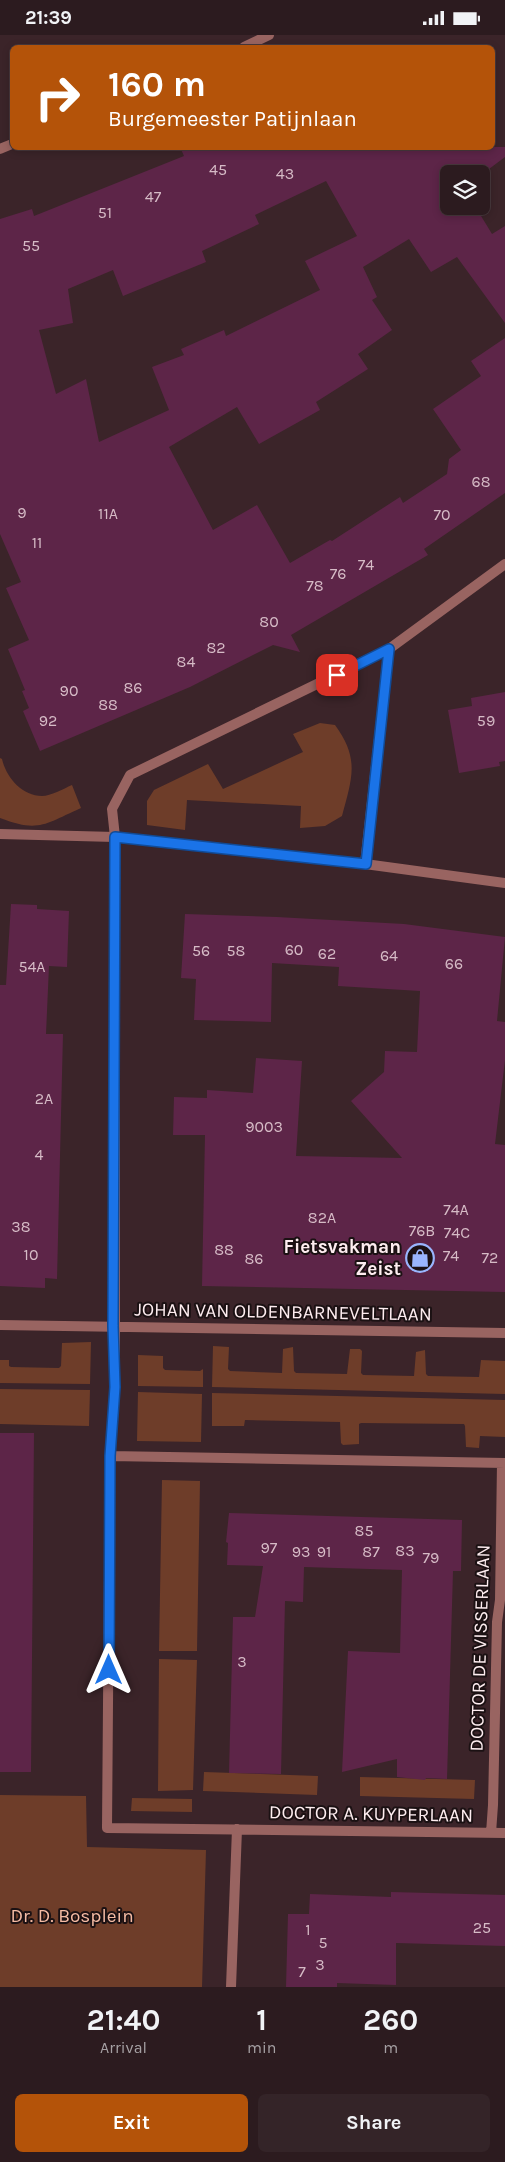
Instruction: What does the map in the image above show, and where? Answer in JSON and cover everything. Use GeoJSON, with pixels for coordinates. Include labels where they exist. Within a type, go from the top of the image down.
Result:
{"type":"FeatureCollection","features":[{"type":"Feature","properties":{"kind":"street"},"geometry":{"type":"LineString","coordinates":[[248,45],[269,35]]}},
{"type":"Feature","properties":{"kind":"street"},"geometry":{"type":"LineString","coordinates":[[504,1463],[110,1456],[115,1387],[113,1326],[115,837],[112,809],[130,775],[389,649],[505,564]]}},
{"type":"Feature","properties":{"kind":"street"},"geometry":{"type":"LineString","coordinates":[[366,864],[389,649]]}},
{"type":"Feature","properties":{"kind":"street"},"geometry":{"type":"LineString","coordinates":[[0,834],[115,837],[366,864],[505,883]]}},
{"type":"Feature","properties":{"kind":"street","name":"JOHAN VAN OLDENBARNEVELTLAAN"},"geometry":{"type":"LineString","coordinates":[[0,1325],[505,1333]]}},
{"type":"Feature","properties":{"kind":"street","name":"DOCTOR A. KUYPERLAAN"},"geometry":{"type":"LineString","coordinates":[[110,1456],[107,1828],[505,1833]]}},
{"type":"Feature","properties":{"kind":"street","name":"DOCTOR DE VISSERLAAN"},"geometry":{"type":"LineString","coordinates":[[491,1833],[494,1805],[497,1622],[500,1600],[504,1463]]}},
{"type":"Feature","properties":{"kind":"street"},"geometry":{"type":"LineString","coordinates":[[231,1987],[237,1829]]}},
{"type":"Feature","properties":{"kind":"green space"},"geometry":{"type":"Polygon","coordinates":[[[320,723],[335,725],[343,737],[351,759],[351,779],[342,816],[325,826],[300,828],[301,806],[187,800],[185,830],[147,825],[147,801],[154,790],[208,764],[223,789],[303,752],[293,734],[320,723]]]}},
{"type":"Feature","properties":{"kind":"green space"},"geometry":{"type":"Polygon","coordinates":[[[0,758],[11,779],[28,793],[46,796],[72,785],[81,808],[42,825],[24,825],[0,818],[0,758]]]}},
{"type":"Feature","properties":{"kind":"green space"},"geometry":{"type":"Polygon","coordinates":[[[91,1342],[90,1384],[0,1383],[0,1360],[9,1360],[9,1366],[11,1367],[59,1368],[61,1366],[62,1343],[91,1342]]]}},
{"type":"Feature","properties":{"kind":"green space"},"geometry":{"type":"Polygon","coordinates":[[[213,1346],[229,1347],[228,1369],[230,1371],[282,1373],[283,1349],[293,1347],[294,1371],[296,1373],[347,1374],[350,1349],[360,1349],[362,1351],[361,1373],[363,1375],[414,1376],[416,1352],[425,1350],[426,1374],[428,1376],[479,1377],[481,1360],[505,1361],[505,1394],[212,1387],[213,1346]]]}},
{"type":"Feature","properties":{"kind":"green space"},"geometry":{"type":"Polygon","coordinates":[[[138,1355],[163,1356],[163,1368],[165,1370],[200,1371],[203,1369],[203,1387],[138,1386],[138,1355]]]}},
{"type":"Feature","properties":{"kind":"green space"},"geometry":{"type":"Polygon","coordinates":[[[0,1389],[90,1390],[89,1426],[0,1424],[0,1389]]]}},
{"type":"Feature","properties":{"kind":"green space"},"geometry":{"type":"Polygon","coordinates":[[[138,1392],[202,1394],[201,1442],[137,1441],[138,1392]]]}},
{"type":"Feature","properties":{"kind":"green space"},"geometry":{"type":"Polygon","coordinates":[[[212,1393],[505,1400],[505,1437],[480,1436],[479,1448],[466,1447],[464,1424],[361,1423],[359,1424],[359,1444],[343,1445],[341,1443],[340,1422],[245,1420],[244,1426],[212,1426],[212,1393]]]}},
{"type":"Feature","properties":{"kind":"green space"},"geometry":{"type":"Polygon","coordinates":[[[162,1480],[200,1481],[197,1651],[159,1651],[162,1480]]]}},
{"type":"Feature","properties":{"kind":"green space"},"geometry":{"type":"Polygon","coordinates":[[[159,1659],[197,1660],[193,1790],[158,1791],[159,1659]]]}},
{"type":"Feature","properties":{"kind":"green space"},"geometry":{"type":"Polygon","coordinates":[[[204,1772],[318,1776],[317,1795],[203,1791],[204,1772]]]}},
{"type":"Feature","properties":{"kind":"green space"},"geometry":{"type":"Polygon","coordinates":[[[360,1777],[475,1780],[474,1799],[360,1796],[360,1777]]]}},
{"type":"Feature","properties":{"kind":"green space","name":"Dr. D. Bosplein"},"geometry":{"type":"Polygon","coordinates":[[[0,1795],[86,1796],[87,1847],[206,1850],[202,1987],[0,1987],[0,1795]]]}},
{"type":"Feature","properties":{"kind":"green space"},"geometry":{"type":"Polygon","coordinates":[[[132,1798],[192,1799],[192,1812],[131,1811],[132,1798]]]}},
{"type":"Feature","properties":{"kind":"building"},"geometry":{"type":"Polygon","coordinates":[[[495,147],[505,147],[505,157],[490,168],[490,165],[440,165],[440,215],[480,215],[492,234],[505,226],[505,323],[457,257],[431,272],[409,239],[363,267],[377,297],[372,300],[392,330],[358,354],[368,369],[316,402],[320,410],[259,444],[237,407],[169,447],[213,530],[257,505],[290,563],[330,540],[332,541],[400,497],[403,503],[447,474],[449,459],[461,450],[433,409],[481,376],[471,361],[505,338],[505,493],[424,549],[428,555],[291,635],[300,652],[273,645],[190,687],[40,751],[23,711],[29,708],[22,691],[25,690],[8,649],[29,640],[6,588],[21,582],[0,534],[0,219],[32,209],[34,216],[184,156],[181,150],[495,150],[495,147]],[[326,181],[255,215],[259,224],[202,251],[206,262],[123,296],[113,270],[68,289],[73,323],[39,330],[56,394],[86,379],[99,442],[169,410],[152,367],[184,355],[181,349],[224,330],[226,336],[320,290],[305,261],[357,236],[326,181]]]}},
{"type":"Feature","properties":{"kind":"building"},"geometry":{"type":"Polygon","coordinates":[[[505,692],[505,761],[499,762],[500,766],[459,773],[448,710],[472,706],[471,698],[505,692]]]}},
{"type":"Feature","properties":{"kind":"building"},"geometry":{"type":"Polygon","coordinates":[[[11,904],[37,905],[37,909],[69,911],[67,967],[49,966],[46,1034],[63,1034],[57,1279],[45,1278],[45,1288],[0,1286],[0,985],[6,985],[11,904]]]}},
{"type":"Feature","properties":{"kind":"building"},"geometry":{"type":"Polygon","coordinates":[[[185,914],[404,924],[505,937],[497,1021],[505,1022],[505,1060],[495,1144],[505,1145],[505,1292],[202,1286],[205,1135],[173,1135],[174,1097],[207,1098],[207,1090],[253,1093],[256,1058],[302,1061],[296,1156],[402,1158],[351,1101],[384,1072],[385,1051],[417,1052],[420,991],[338,986],[339,967],[272,963],[271,1022],[194,1020],[196,979],[181,978],[185,914]]]}},
{"type":"Feature","properties":{"kind":"building"},"geometry":{"type":"Polygon","coordinates":[[[0,1433],[34,1433],[31,1772],[0,1772],[0,1433]]]}},
{"type":"Feature","properties":{"kind":"building"},"geometry":{"type":"Polygon","coordinates":[[[229,1513],[462,1520],[461,1571],[453,1571],[447,1779],[426,1778],[425,1780],[397,1777],[397,1759],[342,1772],[348,1651],[400,1653],[402,1570],[304,1567],[303,1602],[285,1601],[281,1774],[229,1773],[233,1617],[255,1617],[263,1566],[227,1565],[228,1543],[226,1542],[229,1513]]]}},
{"type":"Feature","properties":{"kind":"building"},"geometry":{"type":"Polygon","coordinates":[[[391,1892],[505,1895],[505,1946],[396,1943],[396,1985],[337,1983],[337,1987],[286,1987],[288,1914],[309,1914],[310,1894],[391,1897],[391,1892]]]}},
{"type":"Feature","properties":{"kind":"place","name":"Fietsvakman Zeist"},"geometry":{"type":"Point","coordinates":[420,1258]}},
{"type":"Feature","properties":{"kind":"route"},"geometry":{"type":"LineString","coordinates":[[109,1670],[110,1456],[115,1387],[113,1326],[115,837],[366,864],[389,649],[337,675]]}}]}
